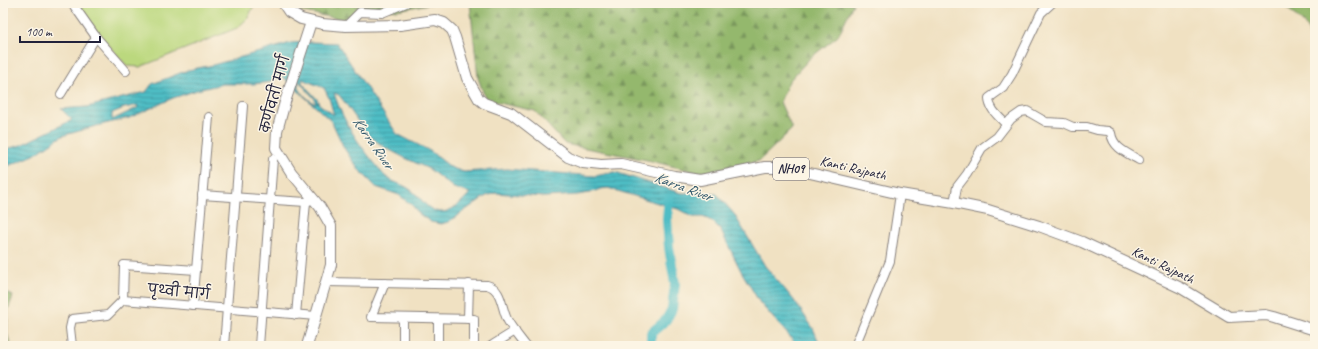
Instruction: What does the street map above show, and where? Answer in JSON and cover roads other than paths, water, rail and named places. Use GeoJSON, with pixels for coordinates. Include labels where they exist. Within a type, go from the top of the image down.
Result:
{"type":"FeatureCollection","features":[{"type":"Feature","properties":{"kind":"main road","name":"NH09"},"geometry":{"type":"LineString","coordinates":[[283,3],[289,12],[301,19],[311,22]]}},
{"type":"Feature","properties":{"kind":"main road","name":"Kanti Rajpath"},"geometry":{"type":"LineString","coordinates":[[311,22],[346,26],[400,25],[435,20],[444,23],[452,30],[467,78],[479,99],[511,113],[568,157],[583,163],[601,165],[620,164],[681,178],[700,180],[764,167],[784,167],[900,194],[988,210],[1039,226],[1082,242],[1181,288],[1230,317],[1274,317],[1315,330]]}},
{"type":"Feature","properties":{"kind":"main road","name":"कर्णवती मार्ग"},"geometry":{"type":"LineString","coordinates":[[307,346],[331,265],[331,226],[320,207],[310,200],[290,172],[276,148],[277,131],[285,102],[311,22]]}},
{"type":"Feature","properties":{"kind":"street"},"geometry":{"type":"LineString","coordinates":[[72,3],[96,37],[126,71]]}},
{"type":"Feature","properties":{"kind":"street"},"geometry":{"type":"LineString","coordinates":[[346,26],[360,12],[382,13],[406,3]]}},
{"type":"Feature","properties":{"kind":"street"},"geometry":{"type":"LineString","coordinates":[[1006,124],[994,112],[989,104],[989,98],[1003,88],[1012,74],[1040,13],[1052,3]]}},
{"type":"Feature","properties":{"kind":"street"},"geometry":{"type":"LineString","coordinates":[[61,94],[96,37]]}},
{"type":"Feature","properties":{"kind":"street"},"geometry":{"type":"LineString","coordinates":[[224,346],[243,106]]}},
{"type":"Feature","properties":{"kind":"street"},"geometry":{"type":"LineString","coordinates":[[954,203],[957,187],[967,174],[982,148],[997,137],[1011,118],[1021,112],[1027,111],[1046,122],[1064,123],[1097,130],[1108,130],[1111,133],[1112,139],[1116,146],[1139,160]]}},
{"type":"Feature","properties":{"kind":"street"},"geometry":{"type":"LineString","coordinates":[[193,306],[209,117]]}},
{"type":"Feature","properties":{"kind":"street"},"geometry":{"type":"LineString","coordinates":[[259,346],[273,159]]}},
{"type":"Feature","properties":{"kind":"street"},"geometry":{"type":"LineString","coordinates":[[855,346],[890,261],[900,194]]}},
{"type":"Feature","properties":{"kind":"street"},"geometry":{"type":"LineString","coordinates":[[202,195],[310,200],[296,315]]}},
{"type":"Feature","properties":{"kind":"street"},"geometry":{"type":"LineString","coordinates":[[72,346],[70,328],[72,319],[108,315],[123,300],[124,265],[196,270]]}},
{"type":"Feature","properties":{"kind":"street"},"geometry":{"type":"LineString","coordinates":[[326,282],[469,284],[493,286],[497,291],[507,320],[526,346]]}},
{"type":"Feature","properties":{"kind":"street"},"geometry":{"type":"LineString","coordinates":[[385,283],[371,317],[474,319],[474,346]]}},
{"type":"Feature","properties":{"kind":"street"},"geometry":{"type":"LineString","coordinates":[[468,319],[469,284]]}},
{"type":"Feature","properties":{"kind":"street","name":"पृथ्वी मार्ग"},"geometry":{"type":"LineString","coordinates":[[123,300],[316,316]]}},
{"type":"Feature","properties":{"kind":"street"},"geometry":{"type":"LineString","coordinates":[[403,318],[403,346]]}},
{"type":"Feature","properties":{"kind":"street"},"geometry":{"type":"LineString","coordinates":[[438,319],[438,345]]}},
{"type":"Feature","properties":{"kind":"street"},"geometry":{"type":"LineString","coordinates":[[491,346],[515,331]]}},
{"type":"Feature","properties":{"kind":"water"},"geometry":{"type":"Polygon","coordinates":[[[291,43],[337,43],[397,134],[430,151],[452,168],[464,172],[507,169],[595,176],[615,172],[681,193],[717,194],[734,214],[765,266],[793,299],[813,328],[818,340],[823,346],[798,346],[760,303],[741,271],[720,229],[712,221],[703,217],[693,217],[678,209],[608,188],[577,195],[544,197],[496,193],[486,196],[448,222],[441,224],[431,222],[419,214],[413,206],[399,195],[376,187],[358,169],[344,148],[332,122],[281,75],[269,82],[254,84],[222,84],[173,98],[129,118],[62,136],[34,155],[3,168],[3,150],[21,145],[72,120],[61,109],[87,107],[146,92],[152,84],[188,70],[213,65],[291,43]],[[302,79],[302,83],[317,99],[319,104],[334,115],[329,98],[324,88],[302,79]],[[298,80],[298,84],[303,94],[315,104],[315,99],[298,80]],[[334,93],[337,103],[352,132],[383,174],[391,180],[411,190],[431,209],[440,212],[448,211],[460,203],[470,193],[455,189],[429,169],[384,147],[366,133],[339,95],[334,93]],[[138,105],[124,108],[112,113],[112,120],[137,108],[138,105]]]}},
{"type":"Feature","properties":{"kind":"waterway","name":"Karra River"},"geometry":{"type":"LineString","coordinates":[[651,346],[651,333],[666,320],[672,309],[675,284],[669,247],[667,219],[669,198]]}}]}
